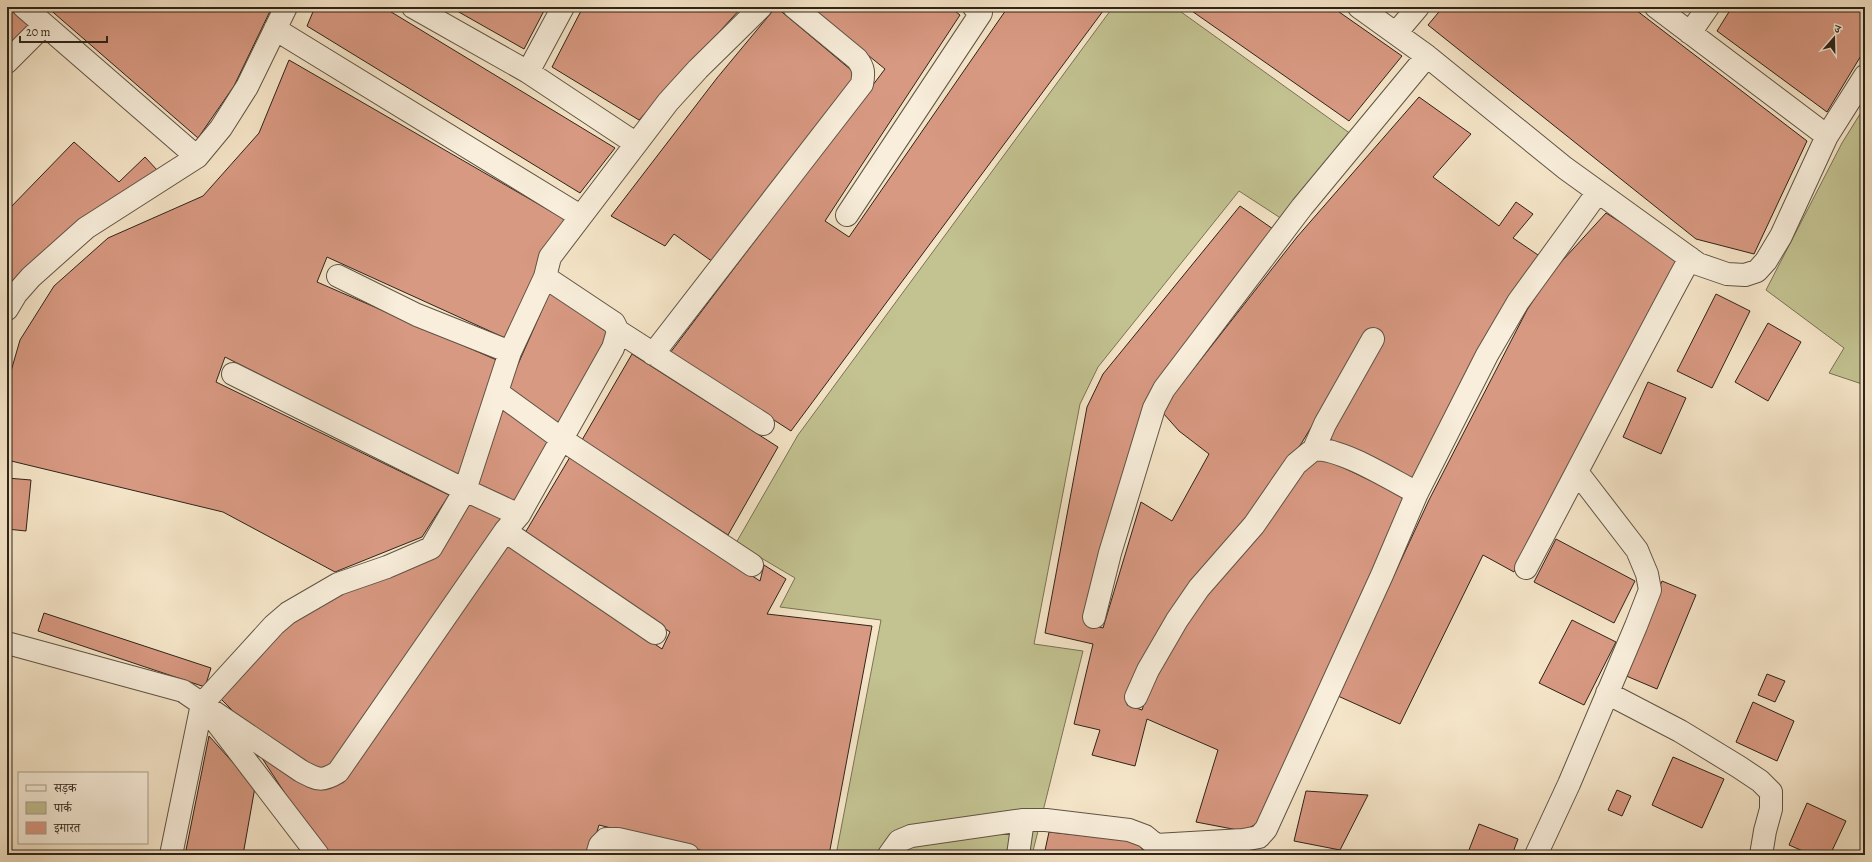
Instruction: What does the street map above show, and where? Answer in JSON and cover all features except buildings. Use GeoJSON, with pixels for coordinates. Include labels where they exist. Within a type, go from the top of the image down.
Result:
{"type":"FeatureCollection","features":[{"type":"Feature","properties":{"kind":"street"},"geometry":{"type":"LineString","coordinates":[[24,7],[197,157]]}},
{"type":"Feature","properties":{"kind":"street"},"geometry":{"type":"LineString","coordinates":[[7,310],[16,294],[31,277],[86,228],[197,157],[233,111],[247,87],[286,7]]}},
{"type":"Feature","properties":{"kind":"street"},"geometry":{"type":"LineString","coordinates":[[413,7],[528,72],[635,143]]}},
{"type":"Feature","properties":{"kind":"street"},"geometry":{"type":"LineString","coordinates":[[528,72],[563,7]]}},
{"type":"Feature","properties":{"kind":"street"},"geometry":{"type":"LineString","coordinates":[[171,855],[202,704],[274,625],[288,613],[338,584],[387,567],[431,548],[465,490],[510,352],[545,277],[550,257],[635,143],[668,102],[693,74],[761,7]]}},
{"type":"Feature","properties":{"kind":"street"},"geometry":{"type":"LineString","coordinates":[[653,354],[862,84],[864,73],[862,66],[857,59],[794,7]]}},
{"type":"Feature","properties":{"kind":"street"},"geometry":{"type":"LineString","coordinates":[[1359,7],[1428,56],[1565,168],[1598,192],[1698,264],[1727,274],[1745,275],[1757,271],[1766,261],[1781,236],[1827,136],[1865,76]]}},
{"type":"Feature","properties":{"kind":"street"},"geometry":{"type":"LineString","coordinates":[[1396,34],[1418,7]]}},
{"type":"Feature","properties":{"kind":"street"},"geometry":{"type":"LineString","coordinates":[[1656,7],[1827,136]]}},
{"type":"Feature","properties":{"kind":"street"},"geometry":{"type":"LineString","coordinates":[[1690,33],[1708,7]]}},
{"type":"Feature","properties":{"kind":"street"},"geometry":{"type":"LineString","coordinates":[[847,215],[980,9]]}},
{"type":"Feature","properties":{"kind":"street"},"geometry":{"type":"LineString","coordinates":[[7,62],[44,25]]}},
{"type":"Feature","properties":{"kind":"street"},"geometry":{"type":"LineString","coordinates":[[275,29],[580,216]]}},
{"type":"Feature","properties":{"kind":"street"},"geometry":{"type":"LineString","coordinates":[[1094,617],[1110,553],[1154,408],[1164,389],[1302,207],[1428,56]]}},
{"type":"Feature","properties":{"kind":"street"},"geometry":{"type":"LineString","coordinates":[[889,855],[899,841],[911,836],[1023,820],[1046,820],[1129,830],[1145,836],[1159,850],[1259,837],[1266,829],[1417,493],[1487,356],[1518,302],[1598,192]]}},
{"type":"Feature","properties":{"kind":"street"},"geometry":{"type":"LineString","coordinates":[[1526,568],[1578,472],[1628,372],[1690,258]]}},
{"type":"Feature","properties":{"kind":"street"},"geometry":{"type":"LineString","coordinates":[[338,276],[417,314],[510,352]]}},
{"type":"Feature","properties":{"kind":"street"},"geometry":{"type":"LineString","coordinates":[[545,277],[614,323],[618,331],[763,424]]}},
{"type":"Feature","properties":{"kind":"street"},"geometry":{"type":"LineString","coordinates":[[7,643],[183,691],[301,771],[316,779],[327,779],[338,772],[512,523],[563,440],[613,348],[618,331]]}},
{"type":"Feature","properties":{"kind":"street"},"geometry":{"type":"LineString","coordinates":[[1136,697],[1148,670],[1173,626],[1199,588],[1254,525],[1296,464],[1314,449],[1325,424],[1373,339]]}},
{"type":"Feature","properties":{"kind":"street"},"geometry":{"type":"LineString","coordinates":[[233,374],[465,490],[512,523],[655,634]]}},
{"type":"Feature","properties":{"kind":"street"},"geometry":{"type":"LineString","coordinates":[[497,392],[563,440],[752,564]]}},
{"type":"Feature","properties":{"kind":"street"},"geometry":{"type":"LineString","coordinates":[[1314,449],[1326,449],[1341,454],[1417,493]]}},
{"type":"Feature","properties":{"kind":"street"},"geometry":{"type":"LineString","coordinates":[[1536,855],[1636,626],[1650,590],[1647,574],[1637,550],[1578,472]]}},
{"type":"Feature","properties":{"kind":"street"},"geometry":{"type":"LineString","coordinates":[[1607,693],[1680,731],[1760,781],[1771,792],[1771,809],[1761,855]]}},
{"type":"Feature","properties":{"kind":"street"},"geometry":{"type":"LineString","coordinates":[[202,704],[318,855]]}},
{"type":"Feature","properties":{"kind":"street"},"geometry":{"type":"LineString","coordinates":[[1018,855],[1023,820]]}},
{"type":"Feature","properties":{"kind":"street"},"geometry":{"type":"LineString","coordinates":[[596,855],[600,845],[606,839],[612,839],[688,855]]}},
{"type":"Feature","properties":{"kind":"green space"},"geometry":{"type":"Polygon","coordinates":[[[1113,7],[1178,7],[1177,9],[1351,134],[1282,219],[1239,191],[1098,367],[1080,404],[1034,644],[1083,651],[1032,855],[836,855],[881,620],[780,607],[795,578],[736,543],[798,435],[1113,7]]]}},
{"type":"Feature","properties":{"kind":"green space"},"geometry":{"type":"Polygon","coordinates":[[[1865,106],[1865,385],[1829,373],[1844,348],[1766,290],[1842,143],[1865,106]]]}}]}
